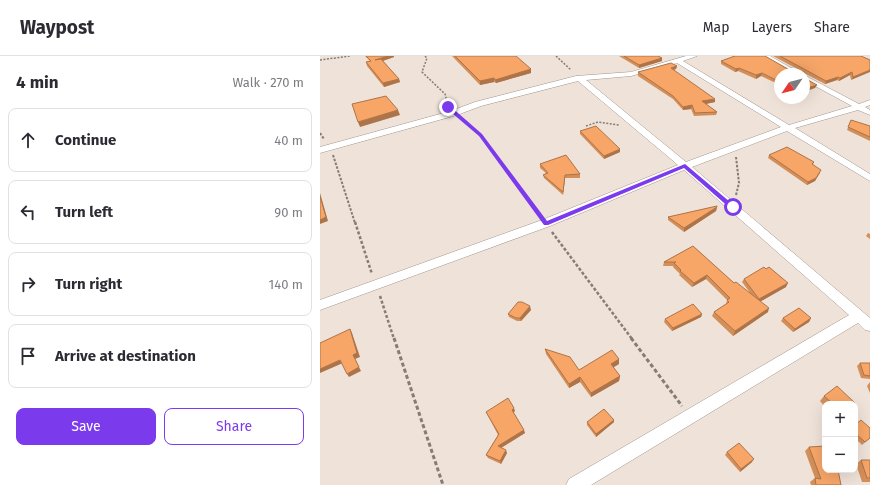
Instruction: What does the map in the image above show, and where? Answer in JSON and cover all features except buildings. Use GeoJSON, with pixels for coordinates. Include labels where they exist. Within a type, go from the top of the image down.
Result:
{"type":"FeatureCollection","features":[{"type":"Feature","properties":{"kind":"street"},"geometry":{"type":"LineString","coordinates":[[320,150],[454,113],[478,104],[579,78],[631,74],[694,56]]}},
{"type":"Feature","properties":{"kind":"street"},"geometry":{"type":"LineString","coordinates":[[765,56],[787,68]]}},
{"type":"Feature","properties":{"kind":"street"},"geometry":{"type":"LineString","coordinates":[[678,61],[870,178]]}},
{"type":"Feature","properties":{"kind":"street"},"geometry":{"type":"LineString","coordinates":[[575,485],[690,417],[865,321],[685,166],[579,78]]}},
{"type":"Feature","properties":{"kind":"street"},"geometry":{"type":"LineString","coordinates":[[810,80],[870,113]]}},
{"type":"Feature","properties":{"kind":"street"},"geometry":{"type":"LineString","coordinates":[[320,305],[546,223],[735,147],[787,128],[870,102]]}},
{"type":"Feature","properties":{"kind":"path"},"geometry":{"type":"LineString","coordinates":[[320,60],[350,56]]}},
{"type":"Feature","properties":{"kind":"path"},"geometry":{"type":"LineString","coordinates":[[556,56],[579,78]]}},
{"type":"Feature","properties":{"kind":"path"},"geometry":{"type":"LineString","coordinates":[[427,57],[422,72],[445,94],[448,107],[480,135],[690,417]]}},
{"type":"Feature","properties":{"kind":"path"},"geometry":{"type":"LineString","coordinates":[[586,126],[598,122],[622,126],[633,123]]}},
{"type":"Feature","properties":{"kind":"path"},"geometry":{"type":"LineString","coordinates":[[320,133],[330,147],[443,485]]}},
{"type":"Feature","properties":{"kind":"path"},"geometry":{"type":"LineString","coordinates":[[733,207],[739,183],[735,147]]}},
{"type":"Feature","properties":{"kind":"route"},"geometry":{"type":"LineString","coordinates":[[448,107],[480,135],[546,223],[685,166],[733,207]]}}]}
